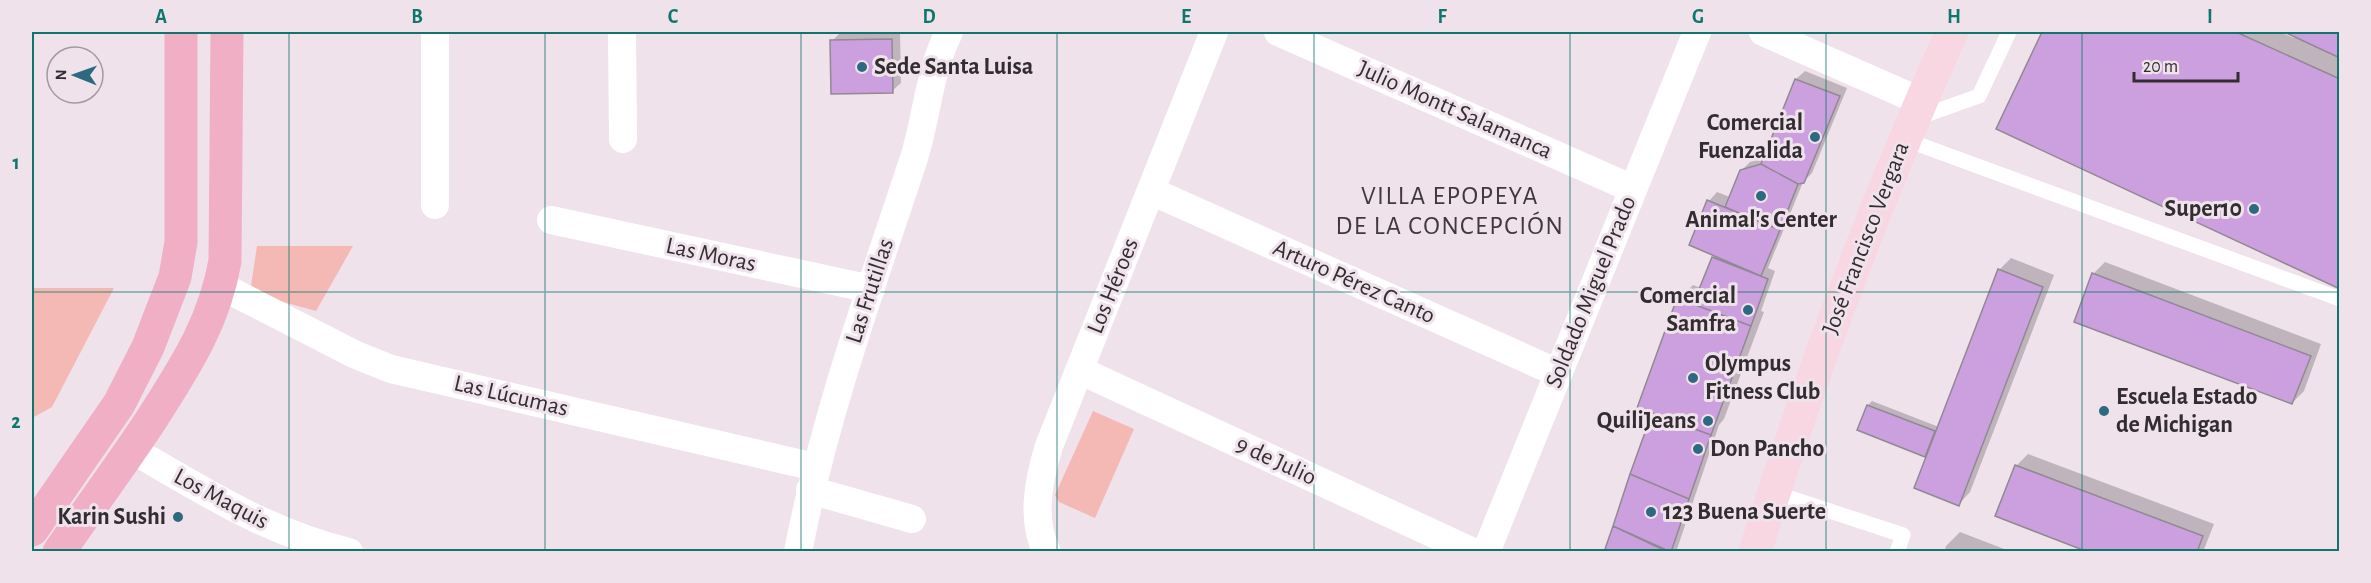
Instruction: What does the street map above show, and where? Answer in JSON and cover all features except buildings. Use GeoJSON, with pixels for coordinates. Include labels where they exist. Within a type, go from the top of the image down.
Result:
{"type":"FeatureCollection","features":[{"type":"Feature","properties":{"kind":"main road"},"geometry":{"type":"LineString","coordinates":[[32,530],[119,404],[147,348],[175,277],[181,242],[181,32]]}},
{"type":"Feature","properties":{"kind":"main road"},"geometry":{"type":"LineString","coordinates":[[59,552],[131,450],[189,362],[212,313],[221,286],[226,236],[227,32]]}},
{"type":"Feature","properties":{"kind":"main road","name":"José Francisco Vergara"},"geometry":{"type":"LineString","coordinates":[[1755,552],[1842,293],[1912,120],[1952,32]]}},
{"type":"Feature","properties":{"kind":"street"},"geometry":{"type":"LineString","coordinates":[[435,32],[435,205]]}},
{"type":"Feature","properties":{"kind":"street"},"geometry":{"type":"LineString","coordinates":[[622,32],[623,139]]}},
{"type":"Feature","properties":{"kind":"street","name":"Las Frutillas"},"geometry":{"type":"LineString","coordinates":[[798,552],[813,478],[915,153],[938,57],[949,32]]}},
{"type":"Feature","properties":{"kind":"street","name":"Los Héroes"},"geometry":{"type":"LineString","coordinates":[[1046,549],[1039,522],[1038,496],[1041,471],[1049,446],[1214,32]]}},
{"type":"Feature","properties":{"kind":"street","name":"Julio Montt Salamanca"},"geometry":{"type":"LineString","coordinates":[[1278,32],[1633,189]]}},
{"type":"Feature","properties":{"kind":"street","name":"Soldado Miguel Prado"},"geometry":{"type":"LineString","coordinates":[[1486,552],[1697,32]]}},
{"type":"Feature","properties":{"kind":"street"},"geometry":{"type":"LineString","coordinates":[[1762,32],[1912,120]]}},
{"type":"Feature","properties":{"kind":"street","name":"Arturo Pérez Canto"},"geometry":{"type":"LineString","coordinates":[[1151,190],[1558,373]]}},
{"type":"Feature","properties":{"kind":"street","name":"Las Moras"},"geometry":{"type":"LineString","coordinates":[[551,220],[871,289]]}},
{"type":"Feature","properties":{"kind":"street","name":"Las Lúcumas"},"geometry":{"type":"LineString","coordinates":[[221,286],[356,356],[392,369],[813,478],[912,519]]}},
{"type":"Feature","properties":{"kind":"street","name":"9 de Julio"},"geometry":{"type":"LineString","coordinates":[[1079,370],[1473,552]]}},
{"type":"Feature","properties":{"kind":"street","name":"Los Maquis"},"geometry":{"type":"LineString","coordinates":[[131,450],[254,519],[289,535],[349,552]]}},
{"type":"Feature","properties":{"kind":"lane"},"geometry":{"type":"LineString","coordinates":[[1912,120],[1979,96],[2009,32]]}},
{"type":"Feature","properties":{"kind":"lane"},"geometry":{"type":"LineString","coordinates":[[1912,120],[2340,299]]}},
{"type":"Feature","properties":{"kind":"lane"},"geometry":{"type":"LineString","coordinates":[[1774,493],[1903,535],[1897,552]]}},
{"type":"Feature","properties":{"kind":"shaded area"},"geometry":{"type":"Polygon","coordinates":[[[257,246],[353,246],[316,311],[250,293],[257,246]]]}},
{"type":"Feature","properties":{"kind":"shaded area"},"geometry":{"type":"Polygon","coordinates":[[[32,288],[114,288],[52,407],[32,418],[32,288]]]}},
{"type":"Feature","properties":{"kind":"shaded area"},"geometry":{"type":"Polygon","coordinates":[[[1093,411],[1134,429],[1095,518],[1059,502],[1055,495],[1093,411]]]}},
{"type":"Feature","properties":{"kind":"place","name":"Sede Santa Luisa"},"geometry":{"type":"Point","coordinates":[862,67]}},
{"type":"Feature","properties":{"kind":"place","name":"Comercial Fuenzalida"},"geometry":{"type":"Point","coordinates":[1815,137]}},
{"type":"Feature","properties":{"kind":"place","name":"Animal's Center"},"geometry":{"type":"Point","coordinates":[1761,196]}},
{"type":"Feature","properties":{"kind":"place","name":"Super10"},"geometry":{"type":"Point","coordinates":[2254,209]}},
{"type":"Feature","properties":{"kind":"place","name":"Comercial Samfra"},"geometry":{"type":"Point","coordinates":[1748,310]}},
{"type":"Feature","properties":{"kind":"place","name":"Olympus Fitness Club"},"geometry":{"type":"Point","coordinates":[1693,378]}},
{"type":"Feature","properties":{"kind":"place","name":"Escuela Estado de Michigan"},"geometry":{"type":"Point","coordinates":[2104,411]}},
{"type":"Feature","properties":{"kind":"place","name":"QuiliJeans"},"geometry":{"type":"Point","coordinates":[1708,421]}},
{"type":"Feature","properties":{"kind":"place","name":"Don Pancho"},"geometry":{"type":"Point","coordinates":[1698,449]}},
{"type":"Feature","properties":{"kind":"place","name":"123 Buena Suerte"},"geometry":{"type":"Point","coordinates":[1651,512]}},
{"type":"Feature","properties":{"kind":"place","name":"Karin Sushi"},"geometry":{"type":"Point","coordinates":[178,517]}},
{"type":"Feature","properties":{"kind":"district","name":"VILLA EPOPEYA DE LA CONCEPCIÓN"},"geometry":{"type":"Point","coordinates":[1450,211]}}]}
